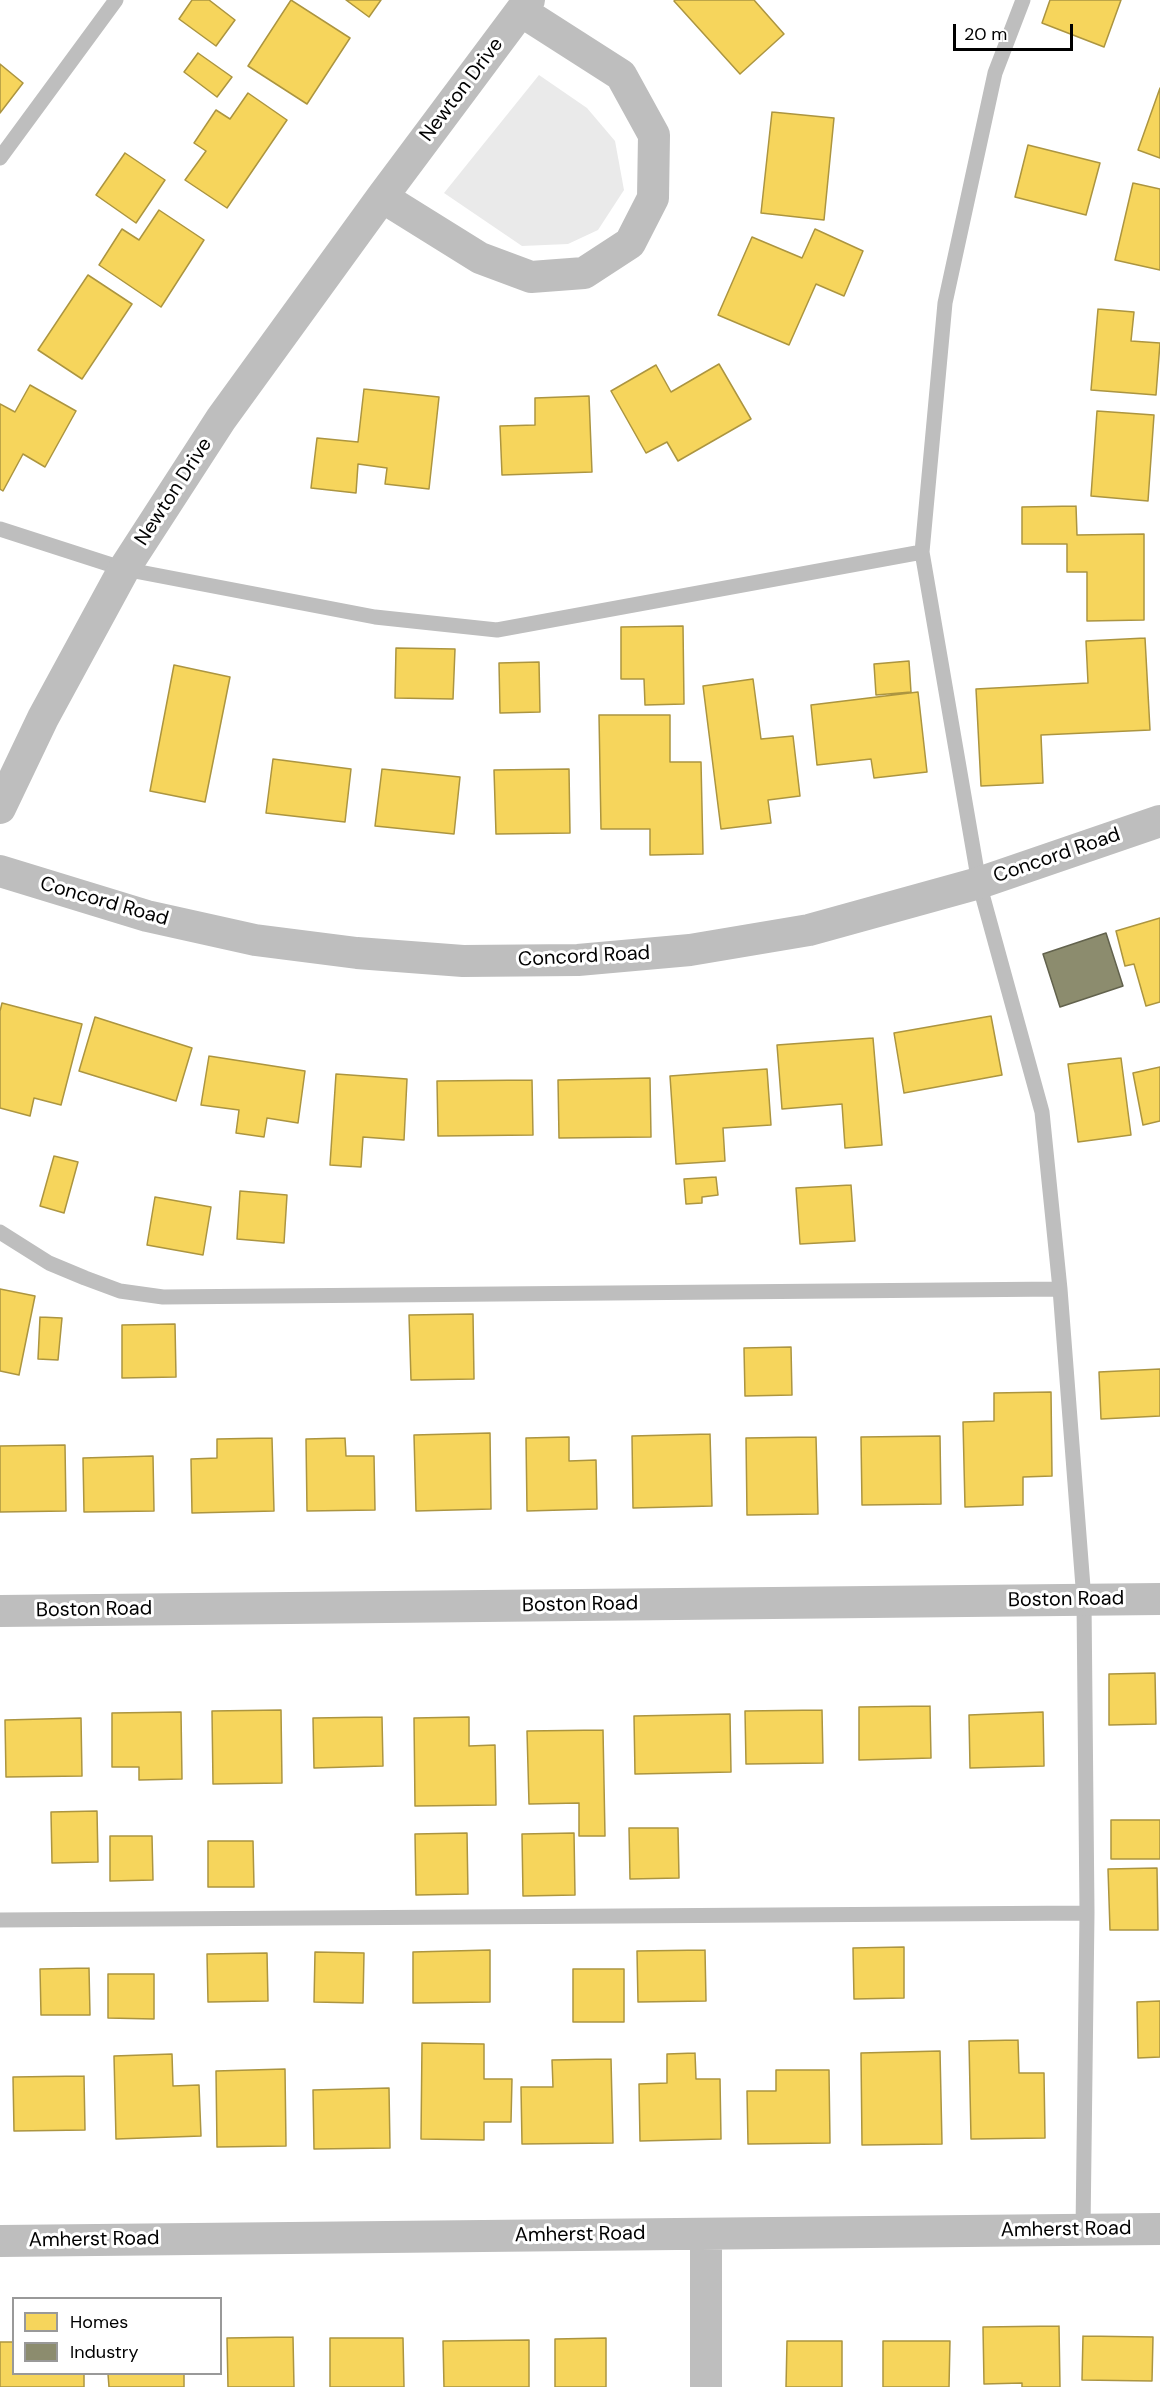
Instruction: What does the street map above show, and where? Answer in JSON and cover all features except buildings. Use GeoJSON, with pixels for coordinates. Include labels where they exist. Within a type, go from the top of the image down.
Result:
{"type":"FeatureCollection","features":[{"type":"Feature","properties":{"kind":"street","name":"Newton Drive"},"geometry":{"type":"LineString","coordinates":[[0,808],[43,718],[124,568],[221,419],[382,197],[525,6],[621,75],[654,135],[653,198],[630,243],[584,273],[531,277],[480,258],[382,197]]}},
{"type":"Feature","properties":{"kind":"street","name":"Concord Road"},"geometry":{"type":"LineString","coordinates":[[0,871],[147,916],[255,940],[357,953],[463,961],[578,960],[690,950],[809,930],[979,883],[1160,821]]}},
{"type":"Feature","properties":{"kind":"street","name":"Boston Road"},"geometry":{"type":"LineString","coordinates":[[0,1611],[1160,1599]]}},
{"type":"Feature","properties":{"kind":"street","name":"Amherst Road"},"geometry":{"type":"LineString","coordinates":[[0,2241],[1160,2229]]}},
{"type":"Feature","properties":{"kind":"street"},"geometry":{"type":"LineString","coordinates":[[706,2234],[706,2387]]}},
{"type":"Feature","properties":{"kind":"lane"},"geometry":{"type":"LineString","coordinates":[[0,158],[116,0]]}},
{"type":"Feature","properties":{"kind":"lane"},"geometry":{"type":"LineString","coordinates":[[1023,0],[996,73],[945,303],[922,552],[979,883],[1042,1112],[1060,1289],[1084,1600],[1087,1913],[1083,2230]]}},
{"type":"Feature","properties":{"kind":"lane"},"geometry":{"type":"LineString","coordinates":[[0,529],[124,568],[375,617],[497,630],[922,552]]}},
{"type":"Feature","properties":{"kind":"lane"},"geometry":{"type":"LineString","coordinates":[[0,1232],[49,1263],[85,1278],[120,1291],[163,1297],[1060,1289]]}},
{"type":"Feature","properties":{"kind":"lane"},"geometry":{"type":"LineString","coordinates":[[0,1920],[1087,1913]]}},
{"type":"Feature","properties":{"kind":"shaded area"},"geometry":{"type":"Polygon","coordinates":[[[539,75],[587,108],[615,141],[624,190],[598,230],[568,244],[522,246],[444,193],[539,75]]]}}]}
